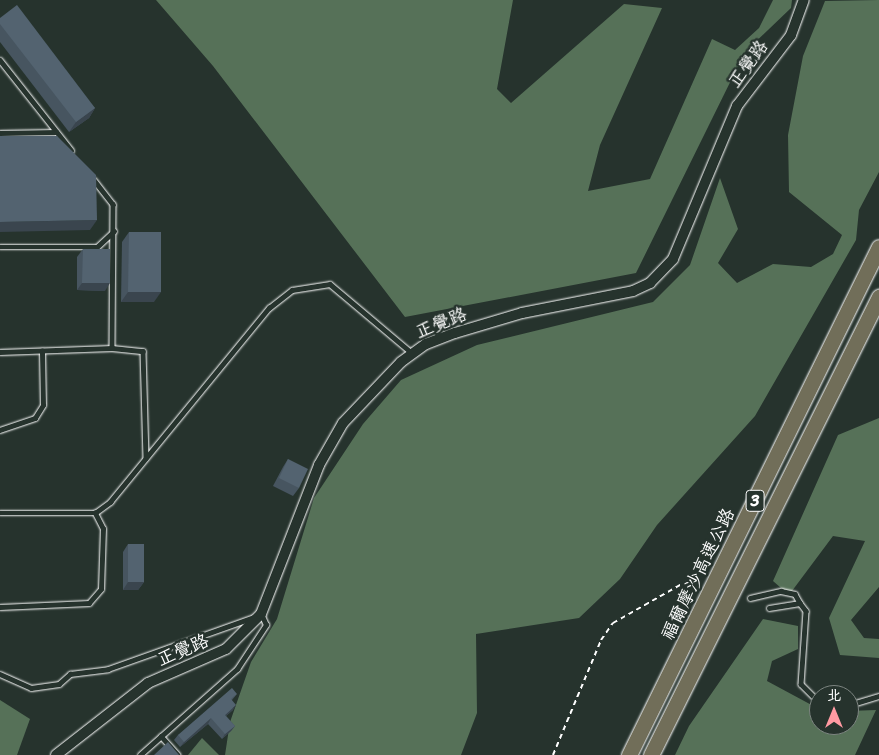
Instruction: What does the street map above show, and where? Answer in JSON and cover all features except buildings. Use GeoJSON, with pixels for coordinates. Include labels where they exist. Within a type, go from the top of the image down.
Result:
{"type":"FeatureCollection","features":[{"type":"Feature","properties":{"kind":"highway","name":"福爾摩沙高速公路"},"geometry":{"type":"LineString","coordinates":[[629,755],[879,247]]}},
{"type":"Feature","properties":{"kind":"highway","name":"3"},"geometry":{"type":"LineString","coordinates":[[651,755],[879,297]]}},
{"type":"Feature","properties":{"kind":"street","name":"正覺路"},"geometry":{"type":"LineString","coordinates":[[56,755],[148,683],[226,649],[261,614],[319,465],[343,423],[412,353],[455,333],[522,313],[632,291],[650,283],[673,259],[737,106],[791,34],[804,0]]}},
{"type":"Feature","properties":{"kind":"lane"},"geometry":{"type":"LineString","coordinates":[[0,60],[73,154]]}},
{"type":"Feature","properties":{"kind":"lane"},"geometry":{"type":"LineString","coordinates":[[0,133],[56,132]]}},
{"type":"Feature","properties":{"kind":"lane"},"geometry":{"type":"LineString","coordinates":[[90,175],[113,204],[112,348]]}},
{"type":"Feature","properties":{"kind":"lane"},"geometry":{"type":"LineString","coordinates":[[0,247],[97,247],[114,231]]}},
{"type":"Feature","properties":{"kind":"lane"},"geometry":{"type":"LineString","coordinates":[[0,513],[95,514],[110,502],[269,308],[292,290],[330,284],[412,353]]}},
{"type":"Feature","properties":{"kind":"lane"},"geometry":{"type":"LineString","coordinates":[[0,352],[112,348],[143,351],[146,458]]}},
{"type":"Feature","properties":{"kind":"lane"},"geometry":{"type":"LineString","coordinates":[[0,430],[35,418],[43,405],[42,351]]}},
{"type":"Feature","properties":{"kind":"lane"},"geometry":{"type":"LineString","coordinates":[[0,607],[88,604],[101,589],[103,529],[95,514]]}},
{"type":"Feature","properties":{"kind":"lane"},"geometry":{"type":"LineString","coordinates":[[750,598],[781,591],[795,594],[806,611],[807,631],[801,684],[809,692]]}},
{"type":"Feature","properties":{"kind":"lane"},"geometry":{"type":"LineString","coordinates":[[769,608],[800,603]]}},
{"type":"Feature","properties":{"kind":"lane"},"geometry":{"type":"LineString","coordinates":[[0,674],[31,688],[59,684],[70,674],[108,669],[261,614],[266,624],[237,669],[140,755]]}},
{"type":"Feature","properties":{"kind":"lane"},"geometry":{"type":"LineString","coordinates":[[859,702],[879,696]]}},
{"type":"Feature","properties":{"kind":"lane"},"geometry":{"type":"LineString","coordinates":[[161,736],[178,755]]}},
{"type":"Feature","properties":{"kind":"path"},"geometry":{"type":"LineString","coordinates":[[553,755],[601,640],[613,623],[698,575]]}},
{"type":"Feature","properties":{"kind":"green space"},"geometry":{"type":"Polygon","coordinates":[[[156,0],[513,0],[497,89],[511,103],[624,4],[662,8],[600,145],[588,191],[650,179],[712,39],[735,50],[759,28],[773,0],[792,0],[791,8],[745,52],[636,273],[405,317],[213,66],[156,0]]]}},
{"type":"Feature","properties":{"kind":"green space"},"geometry":{"type":"Polygon","coordinates":[[[879,0],[879,172],[859,210],[856,240],[755,416],[657,525],[620,579],[579,618],[476,634],[477,713],[461,755],[225,755],[230,722],[251,662],[277,619],[314,498],[363,424],[401,380],[477,345],[653,302],[690,265],[720,178],[738,229],[718,263],[737,283],[773,264],[811,267],[833,254],[842,235],[789,192],[788,135],[803,56],[825,1],[879,0]]]}},
{"type":"Feature","properties":{"kind":"green space"},"geometry":{"type":"Polygon","coordinates":[[[879,418],[879,587],[851,620],[864,638],[879,639],[879,658],[840,655],[829,618],[865,541],[833,536],[789,595],[773,581],[838,435],[879,418]]]}},
{"type":"Feature","properties":{"kind":"green space"},"geometry":{"type":"Polygon","coordinates":[[[763,619],[798,626],[798,649],[772,661],[767,681],[809,704],[809,735],[859,735],[859,711],[876,710],[855,755],[675,755],[689,726],[763,619]]]}},
{"type":"Feature","properties":{"kind":"green space"},"geometry":{"type":"Polygon","coordinates":[[[0,700],[30,719],[17,755],[0,755],[0,700]]]}},
{"type":"Feature","properties":{"kind":"green space"},"geometry":{"type":"Polygon","coordinates":[[[202,738],[219,755],[188,755],[202,738]]]}}]}
